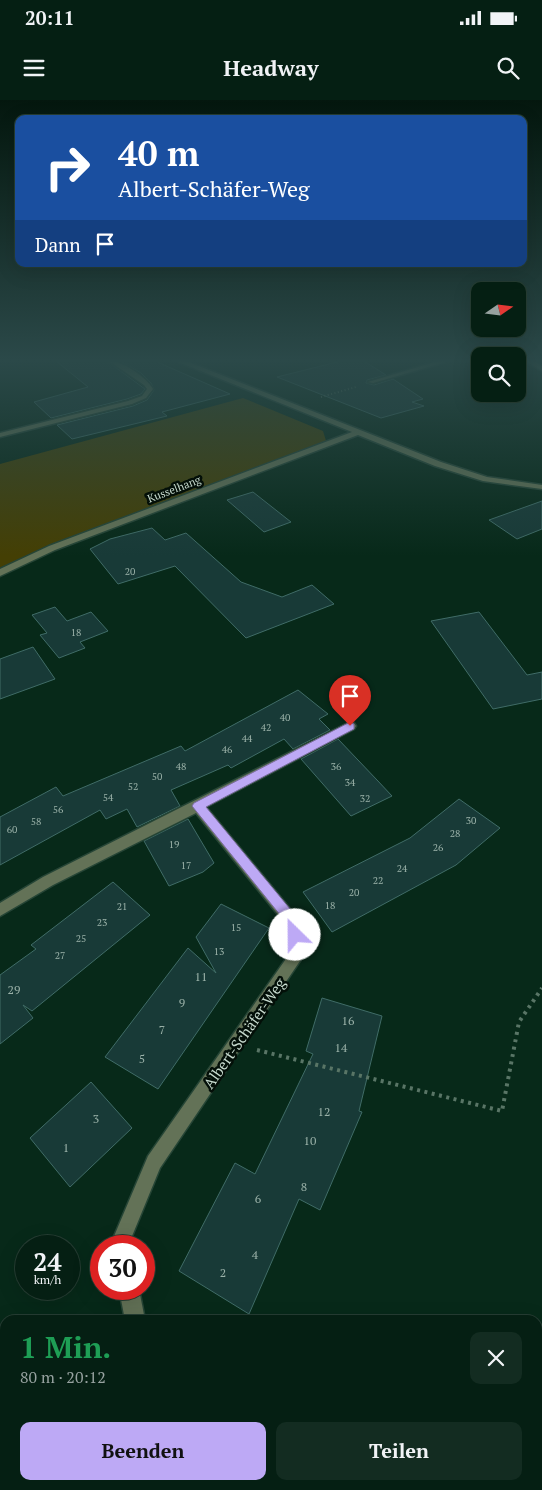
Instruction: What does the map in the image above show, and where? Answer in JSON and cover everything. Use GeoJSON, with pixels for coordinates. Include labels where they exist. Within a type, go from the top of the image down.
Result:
{"type":"FeatureCollection","features":[{"type":"Feature","properties":{"kind":"street"},"geometry":{"type":"LineString","coordinates":[[0,435],[37,426]]}},
{"type":"Feature","properties":{"kind":"street"},"geometry":{"type":"LineString","coordinates":[[343,426],[438,464],[486,479],[542,487]]}},
{"type":"Feature","properties":{"kind":"street","name":"Kusselhang"},"geometry":{"type":"LineString","coordinates":[[0,573],[52,548],[359,432]]}},
{"type":"Feature","properties":{"kind":"street"},"geometry":{"type":"LineString","coordinates":[[0,910],[48,880],[198,806],[350,726]]}},
{"type":"Feature","properties":{"kind":"street","name":"Albert-Schäfer-Weg"},"geometry":{"type":"LineString","coordinates":[[124,1235],[154,1162],[295,958],[295,924],[198,806]]}},
{"type":"Feature","properties":{"kind":"street"},"geometry":{"type":"LineString","coordinates":[[131,1300],[134,1315]]}},
{"type":"Feature","properties":{"kind":"path"},"geometry":{"type":"LineString","coordinates":[[235,1045],[502,1111],[519,1022],[542,988]]}},
{"type":"Feature","properties":{"kind":"shaded area"},"geometry":{"type":"Polygon","coordinates":[[[140,426],[311,426],[323,431],[327,444],[104,528],[0,573],[0,464],[140,426]]]}},
{"type":"Feature","properties":{"kind":"building"},"geometry":{"type":"Polygon","coordinates":[[[58,426],[126,426],[72,439],[58,426]]]}},
{"type":"Feature","properties":{"kind":"building"},"geometry":{"type":"Polygon","coordinates":[[[253,492],[291,522],[264,532],[227,500],[253,492]]]}},
{"type":"Feature","properties":{"kind":"building"},"geometry":{"type":"Polygon","coordinates":[[[542,501],[542,529],[517,539],[489,520],[542,501]]]}},
{"type":"Feature","properties":{"kind":"building"},"geometry":{"type":"Polygon","coordinates":[[[152,528],[165,540],[186,533],[241,582],[282,597],[312,585],[334,604],[246,638],[175,566],[118,584],[90,549],[110,539],[152,528]]]}},
{"type":"Feature","properties":{"kind":"building"},"geometry":{"type":"Polygon","coordinates":[[[55,607],[67,621],[91,612],[108,631],[80,642],[85,648],[59,658],[40,635],[47,633],[32,615],[55,607]]]}},
{"type":"Feature","properties":{"kind":"building"},"geometry":{"type":"Polygon","coordinates":[[[479,612],[527,675],[542,672],[542,699],[493,709],[431,621],[479,612]]]}},
{"type":"Feature","properties":{"kind":"building"},"geometry":{"type":"Polygon","coordinates":[[[33,647],[55,679],[0,699],[0,659],[33,647]]]}},
{"type":"Feature","properties":{"kind":"building"},"geometry":{"type":"Polygon","coordinates":[[[298,690],[328,714],[319,719],[330,730],[293,749],[284,739],[231,768],[228,765],[171,790],[180,806],[137,827],[127,809],[106,819],[100,810],[0,865],[0,817],[56,787],[63,796],[181,746],[185,751],[298,690]]]}},
{"type":"Feature","properties":{"kind":"building"},"geometry":{"type":"Polygon","coordinates":[[[338,739],[392,796],[351,816],[301,759],[338,739]]]}},
{"type":"Feature","properties":{"kind":"building"},"geometry":{"type":"Polygon","coordinates":[[[459,799],[500,828],[456,865],[332,932],[303,892],[410,838],[459,799]]]}},
{"type":"Feature","properties":{"kind":"building"},"geometry":{"type":"Polygon","coordinates":[[[188,819],[214,863],[203,872],[169,886],[144,841],[188,819]]]}},
{"type":"Feature","properties":{"kind":"building"},"geometry":{"type":"Polygon","coordinates":[[[113,882],[150,915],[32,1011],[23,1005],[33,1018],[0,1044],[0,975],[36,949],[31,945],[113,882]]]}},
{"type":"Feature","properties":{"kind":"building"},"geometry":{"type":"Polygon","coordinates":[[[221,904],[269,928],[158,1089],[105,1057],[188,948],[216,973],[196,937],[221,904]]]}},
{"type":"Feature","properties":{"kind":"building"},"geometry":{"type":"Polygon","coordinates":[[[322,998],[382,1016],[359,1111],[362,1112],[320,1210],[299,1199],[249,1314],[179,1271],[235,1163],[255,1174],[313,1054],[306,1051],[322,998]]]}},
{"type":"Feature","properties":{"kind":"building"},"geometry":{"type":"Polygon","coordinates":[[[91,1082],[132,1128],[70,1187],[30,1138],[91,1082]]]}},
{"type":"Feature","properties":{"kind":"route"},"geometry":{"type":"LineString","coordinates":[[295,935],[295,924],[198,806],[350,726]]}}]}
